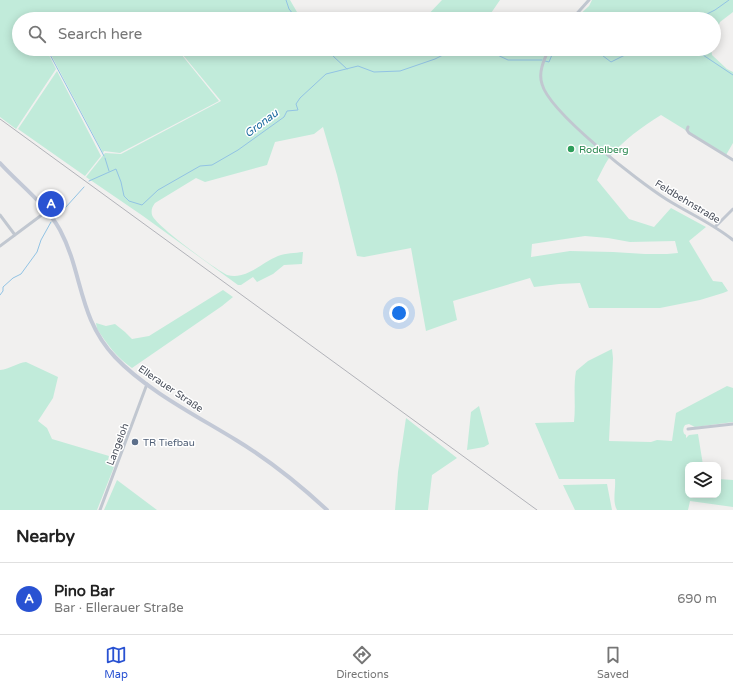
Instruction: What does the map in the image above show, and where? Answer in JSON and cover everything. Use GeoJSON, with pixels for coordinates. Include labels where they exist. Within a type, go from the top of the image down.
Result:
{"type":"FeatureCollection","features":[{"type":"Feature","properties":{"kind":"main road","name":"Ellerauer Straße"},"geometry":{"type":"LineString","coordinates":[[0,163],[47,211],[60,230],[68,247],[83,300],[94,328],[113,356],[147,384],[250,449],[306,490],[327,510]]}},
{"type":"Feature","properties":{"kind":"street"},"geometry":{"type":"LineString","coordinates":[[578,12],[589,0]]}},
{"type":"Feature","properties":{"kind":"street","name":"Feldbehnstraße"},"geometry":{"type":"LineString","coordinates":[[546,56],[541,72],[541,83],[544,92],[555,106],[588,137],[659,194],[715,227],[733,240]]}},
{"type":"Feature","properties":{"kind":"street"},"geometry":{"type":"LineString","coordinates":[[688,127],[687,130],[690,133],[733,160]]}},
{"type":"Feature","properties":{"kind":"street"},"geometry":{"type":"LineString","coordinates":[[715,227],[733,209]]}},
{"type":"Feature","properties":{"kind":"street"},"geometry":{"type":"LineString","coordinates":[[0,246],[47,211]]}},
{"type":"Feature","properties":{"kind":"street"},"geometry":{"type":"LineString","coordinates":[[0,215],[15,235]]}},
{"type":"Feature","properties":{"kind":"street","name":"Langeloh"},"geometry":{"type":"LineString","coordinates":[[100,510],[147,384]]}},
{"type":"Feature","properties":{"kind":"street"},"geometry":{"type":"LineString","coordinates":[[688,429],[733,424]]}},
{"type":"Feature","properties":{"kind":"green space"},"geometry":{"type":"Polygon","coordinates":[[[0,0],[290,0],[297,12],[12,12],[12,56],[50,56],[56,69],[16,129],[0,117],[0,0]]]}},
{"type":"Feature","properties":{"kind":"green space"},"geometry":{"type":"Polygon","coordinates":[[[442,0],[500,0],[492,12],[431,12],[442,0]]]}},
{"type":"Feature","properties":{"kind":"green space"},"geometry":{"type":"Polygon","coordinates":[[[592,0],[733,0],[733,12],[721,21],[721,12],[583,12],[589,6],[592,0]]]}},
{"type":"Feature","properties":{"kind":"green space"},"geometry":{"type":"Polygon","coordinates":[[[52,56],[183,56],[219,101],[120,153],[104,151],[103,153],[52,56]]]}},
{"type":"Feature","properties":{"kind":"green space"},"geometry":{"type":"Polygon","coordinates":[[[184,56],[713,56],[727,69],[733,72],[733,143],[726,155],[661,115],[620,145],[609,158],[597,180],[629,219],[654,227],[671,208],[706,227],[689,241],[713,281],[722,282],[728,291],[700,300],[660,308],[589,308],[580,283],[534,287],[530,278],[453,301],[457,320],[426,331],[411,248],[364,257],[357,256],[337,175],[323,127],[314,134],[275,142],[267,165],[205,182],[196,178],[155,203],[153,206],[152,215],[163,228],[199,256],[227,275],[234,276],[248,273],[278,256],[303,252],[302,264],[284,265],[273,274],[257,282],[253,277],[241,285],[238,285],[143,216],[86,177],[105,153],[121,154],[221,101],[184,56]],[[585,236],[532,244],[531,257],[570,251],[645,254],[678,253],[675,241],[630,242],[585,236]]]}},
{"type":"Feature","properties":{"kind":"green space"},"geometry":{"type":"Polygon","coordinates":[[[57,71],[101,156],[85,176],[18,129],[57,71]]]}},
{"type":"Feature","properties":{"kind":"green space"},"geometry":{"type":"Polygon","coordinates":[[[223,290],[233,297],[132,368],[117,355],[97,329],[96,323],[106,326],[115,324],[132,339],[149,336],[223,290]]]}},
{"type":"Feature","properties":{"kind":"green space"},"geometry":{"type":"Polygon","coordinates":[[[612,349],[613,358],[609,441],[672,441],[676,413],[727,386],[733,388],[733,422],[695,427],[689,424],[685,425],[683,430],[686,438],[689,435],[698,434],[703,462],[685,462],[685,498],[721,498],[721,479],[733,480],[733,507],[690,501],[688,510],[617,510],[614,499],[615,479],[559,479],[535,423],[574,422],[576,371],[588,361],[612,349]]]}},
{"type":"Feature","properties":{"kind":"green space"},"geometry":{"type":"Polygon","coordinates":[[[26,362],[58,377],[53,398],[38,421],[47,428],[52,439],[109,456],[107,464],[114,467],[97,510],[0,510],[0,370],[26,362]]]}},
{"type":"Feature","properties":{"kind":"green space"},"geometry":{"type":"Polygon","coordinates":[[[479,406],[489,444],[484,447],[467,450],[471,412],[479,406]]]}},
{"type":"Feature","properties":{"kind":"green space"},"geometry":{"type":"Polygon","coordinates":[[[406,418],[457,458],[432,475],[428,510],[395,510],[398,472],[406,418]]]}},
{"type":"Feature","properties":{"kind":"green space"},"geometry":{"type":"Polygon","coordinates":[[[117,480],[157,510],[104,510],[117,480]]]}},
{"type":"Feature","properties":{"kind":"green space"},"geometry":{"type":"Polygon","coordinates":[[[607,484],[612,510],[575,510],[563,485],[607,484]]]}},
{"type":"Feature","properties":{"kind":"waterway"},"geometry":{"type":"LineString","coordinates":[[286,0],[291,12]]}},
{"type":"Feature","properties":{"kind":"waterway","name":"Gronau"},"geometry":{"type":"LineString","coordinates":[[711,12],[729,0]]}},
{"type":"Feature","properties":{"kind":"waterway"},"geometry":{"type":"LineString","coordinates":[[51,56],[104,156]]}},
{"type":"Feature","properties":{"kind":"waterway"},"geometry":{"type":"LineString","coordinates":[[333,56],[347,69]]}},
{"type":"Feature","properties":{"kind":"waterway","name":"Gronau"},"geometry":{"type":"LineString","coordinates":[[89,181],[116,169],[124,196],[129,201],[142,205],[158,190],[200,166],[212,165],[238,150],[284,117],[287,111],[298,110],[296,104],[300,98],[326,74],[358,66],[374,72],[400,71],[441,56]]}},
{"type":"Feature","properties":{"kind":"waterway","name":"Gronau"},"geometry":{"type":"LineString","coordinates":[[500,56],[508,60],[542,60]]}},
{"type":"Feature","properties":{"kind":"waterway","name":"Gronau"},"geometry":{"type":"LineString","coordinates":[[545,61],[549,62],[552,56]]}},
{"type":"Feature","properties":{"kind":"waterway","name":"Gronau"},"geometry":{"type":"LineString","coordinates":[[603,56],[611,62],[623,56]]}},
{"type":"Feature","properties":{"kind":"waterway"},"geometry":{"type":"LineString","coordinates":[[704,56],[733,75]]}},
{"type":"Feature","properties":{"kind":"waterway"},"geometry":{"type":"LineString","coordinates":[[105,158],[109,171]]}},
{"type":"Feature","properties":{"kind":"waterway","name":"Gronau"},"geometry":{"type":"LineString","coordinates":[[57,217],[84,187]]}},
{"type":"Feature","properties":{"kind":"waterway","name":"Gronau"},"geometry":{"type":"LineString","coordinates":[[0,295],[3,291],[3,287],[13,278],[21,274],[37,252],[41,240],[51,222]]}},
{"type":"Feature","properties":{"kind":"railway"},"geometry":{"type":"LineString","coordinates":[[0,119],[537,510]]}},
{"type":"Feature","properties":{"kind":"place","name":"Rodelberg"},"geometry":{"type":"Point","coordinates":[571,149]}},
{"type":"Feature","properties":{"kind":"place","name":"Pino Bar"},"geometry":{"type":"Point","coordinates":[51,204]}},
{"type":"Feature","properties":{"kind":"place","name":"TR Tiefbau"},"geometry":{"type":"Point","coordinates":[135,442]}}]}
